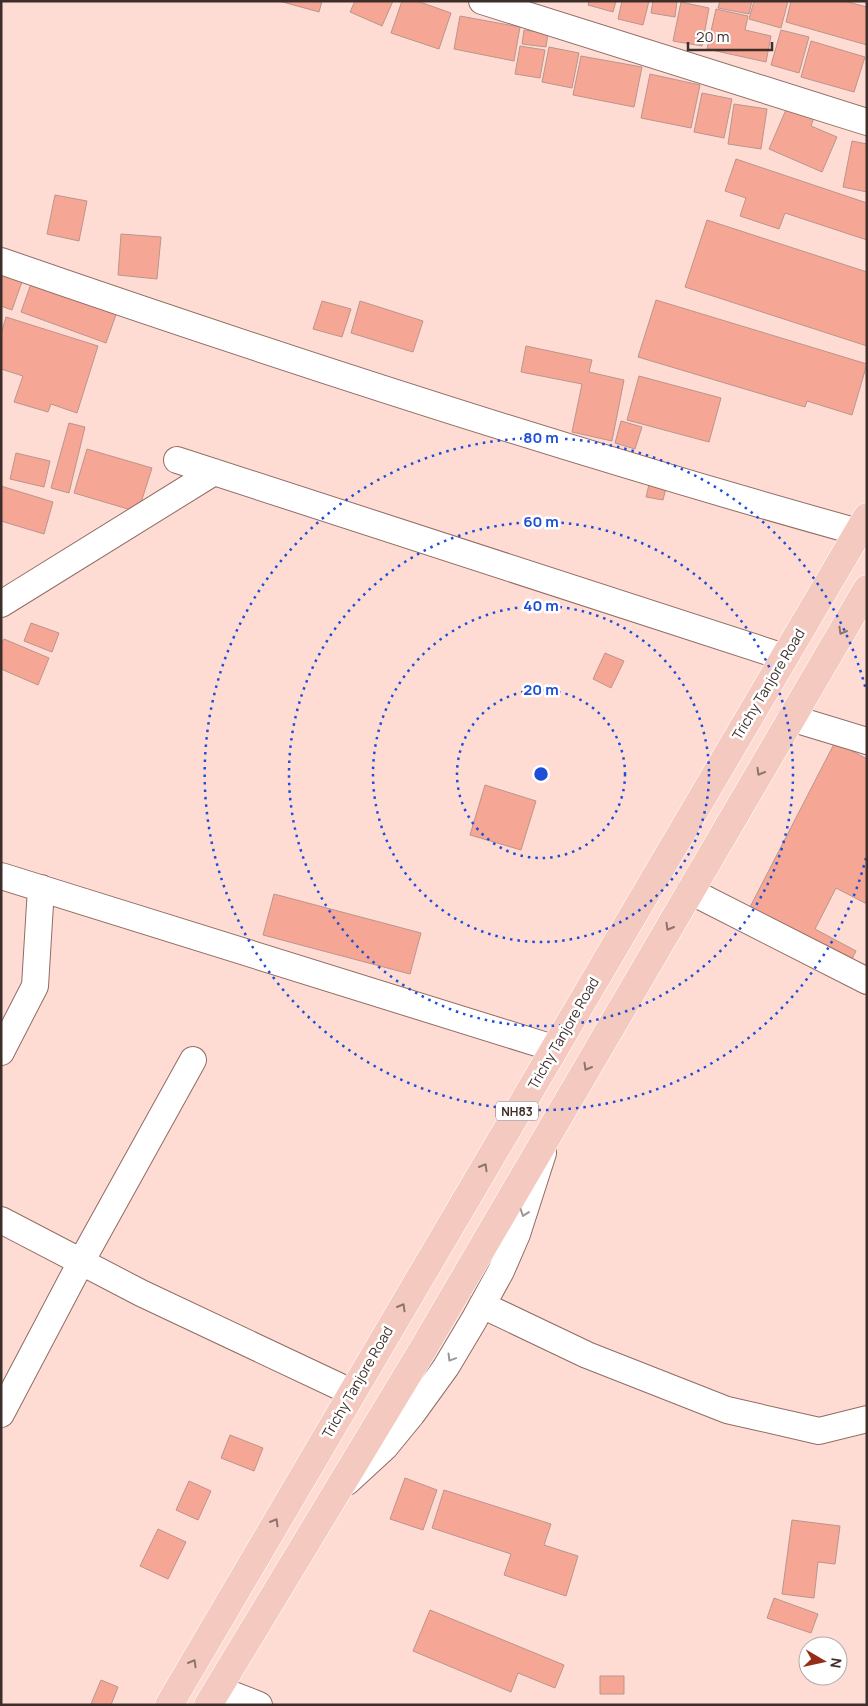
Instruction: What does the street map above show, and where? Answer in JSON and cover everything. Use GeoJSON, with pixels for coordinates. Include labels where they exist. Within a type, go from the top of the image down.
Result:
{"type":"FeatureCollection","features":[{"type":"Feature","properties":{"kind":"highway","name":"Trichy Tanjore Road"},"geometry":{"type":"LineString","coordinates":[[169,1705],[862,524]]}},
{"type":"Feature","properties":{"kind":"highway","name":"NH83"},"geometry":{"type":"LineString","coordinates":[[213,1697],[423,1349],[867,589]]}},
{"type":"Feature","properties":{"kind":"street"},"geometry":{"type":"LineString","coordinates":[[482,1],[867,122]]}},
{"type":"Feature","properties":{"kind":"street"},"geometry":{"type":"LineString","coordinates":[[1,261],[154,314],[709,490],[862,524]]}},
{"type":"Feature","properties":{"kind":"street"},"geometry":{"type":"LineString","coordinates":[[177,460],[784,657]]}},
{"type":"Feature","properties":{"kind":"street"},"geometry":{"type":"LineString","coordinates":[[1,604],[214,472]]}},
{"type":"Feature","properties":{"kind":"street"},"geometry":{"type":"LineString","coordinates":[[791,718],[867,741]]}},
{"type":"Feature","properties":{"kind":"street"},"geometry":{"type":"LineString","coordinates":[[1,876],[554,1048]]}},
{"type":"Feature","properties":{"kind":"street"},"geometry":{"type":"LineString","coordinates":[[1,1052],[35,986],[41,888]]}},
{"type":"Feature","properties":{"kind":"street"},"geometry":{"type":"LineString","coordinates":[[690,891],[867,981]]}},
{"type":"Feature","properties":{"kind":"street"},"geometry":{"type":"LineString","coordinates":[[1,1414],[81,1262],[193,1060]]}},
{"type":"Feature","properties":{"kind":"street"},"geometry":{"type":"LineString","coordinates":[[336,1491],[385,1447],[446,1367],[501,1271],[517,1234],[534,1184],[548,1133]]}},
{"type":"Feature","properties":{"kind":"street"},"geometry":{"type":"LineString","coordinates":[[1,1220],[141,1293],[351,1392]]}},
{"type":"Feature","properties":{"kind":"street"},"geometry":{"type":"LineString","coordinates":[[482,1305],[587,1355],[727,1410],[819,1431],[867,1419]]}},
{"type":"Feature","properties":{"kind":"street"},"geometry":{"type":"LineString","coordinates":[[213,1697],[259,1705]]}},
{"type":"Feature","properties":{"kind":"building"},"geometry":{"type":"Polygon","coordinates":[[[279,1],[322,1],[319,12],[279,1]]]}},
{"type":"Feature","properties":{"kind":"building"},"geometry":{"type":"Polygon","coordinates":[[[355,1],[393,1],[382,26],[350,12],[355,1]]]}},
{"type":"Feature","properties":{"kind":"building"},"geometry":{"type":"Polygon","coordinates":[[[402,1],[417,1],[451,13],[439,49],[391,33],[402,1]]]}},
{"type":"Feature","properties":{"kind":"building"},"geometry":{"type":"Polygon","coordinates":[[[589,1],[616,1],[613,12],[588,5],[589,1]]]}},
{"type":"Feature","properties":{"kind":"building"},"geometry":{"type":"Polygon","coordinates":[[[622,1],[649,1],[643,25],[618,19],[622,1]]]}},
{"type":"Feature","properties":{"kind":"building"},"geometry":{"type":"Polygon","coordinates":[[[653,1],[677,1],[675,17],[651,13],[653,1]]]}},
{"type":"Feature","properties":{"kind":"building"},"geometry":{"type":"Polygon","coordinates":[[[720,1],[752,1],[749,14],[718,8],[720,1]]]}},
{"type":"Feature","properties":{"kind":"building"},"geometry":{"type":"Polygon","coordinates":[[[754,1],[788,1],[781,28],[749,19],[754,1]]]}},
{"type":"Feature","properties":{"kind":"building"},"geometry":{"type":"Polygon","coordinates":[[[791,1],[844,1],[867,7],[867,45],[786,22],[791,1]]]}},
{"type":"Feature","properties":{"kind":"building"},"geometry":{"type":"Polygon","coordinates":[[[681,2],[709,8],[702,46],[673,41],[681,2]]]}},
{"type":"Feature","properties":{"kind":"building"},"geometry":{"type":"Polygon","coordinates":[[[716,9],[748,16],[745,30],[771,36],[766,62],[707,49],[716,9]]]}},
{"type":"Feature","properties":{"kind":"building"},"geometry":{"type":"Polygon","coordinates":[[[460,16],[520,27],[514,61],[454,49],[460,16]]]}},
{"type":"Feature","properties":{"kind":"building"},"geometry":{"type":"Polygon","coordinates":[[[524,30],[548,33],[546,47],[522,44],[524,30]]]}},
{"type":"Feature","properties":{"kind":"building"},"geometry":{"type":"Polygon","coordinates":[[[781,30],[809,37],[799,73],[771,65],[781,30]]]}},
{"type":"Feature","properties":{"kind":"building"},"geometry":{"type":"Polygon","coordinates":[[[811,41],[865,57],[854,92],[801,77],[811,41]]]}},
{"type":"Feature","properties":{"kind":"building"},"geometry":{"type":"Polygon","coordinates":[[[520,46],[545,50],[540,78],[515,74],[520,46]]]}},
{"type":"Feature","properties":{"kind":"building"},"geometry":{"type":"Polygon","coordinates":[[[549,47],[579,53],[572,88],[542,82],[549,47]]]}},
{"type":"Feature","properties":{"kind":"building"},"geometry":{"type":"Polygon","coordinates":[[[581,56],[642,67],[634,107],[573,95],[581,56]]]}},
{"type":"Feature","properties":{"kind":"building"},"geometry":{"type":"Polygon","coordinates":[[[650,74],[700,85],[691,128],[641,118],[650,74]]]}},
{"type":"Feature","properties":{"kind":"building"},"geometry":{"type":"Polygon","coordinates":[[[702,93],[732,99],[724,138],[694,132],[702,93]]]}},
{"type":"Feature","properties":{"kind":"building"},"geometry":{"type":"Polygon","coordinates":[[[734,104],[767,109],[761,149],[728,144],[734,104]]]}},
{"type":"Feature","properties":{"kind":"building"},"geometry":{"type":"Polygon","coordinates":[[[788,105],[814,117],[811,126],[837,137],[822,172],[769,149],[788,105]]]}},
{"type":"Feature","properties":{"kind":"building"},"geometry":{"type":"Polygon","coordinates":[[[852,141],[867,144],[867,192],[843,187],[852,141]]]}},
{"type":"Feature","properties":{"kind":"building"},"geometry":{"type":"Polygon","coordinates":[[[736,159],[867,203],[867,240],[785,213],[779,229],[740,216],[746,198],[725,191],[736,159]]]}},
{"type":"Feature","properties":{"kind":"building"},"geometry":{"type":"Polygon","coordinates":[[[55,195],[87,201],[79,241],[47,234],[55,195]]]}},
{"type":"Feature","properties":{"kind":"building"},"geometry":{"type":"Polygon","coordinates":[[[707,220],[867,272],[867,346],[685,287],[707,220]]]}},
{"type":"Feature","properties":{"kind":"building"},"geometry":{"type":"Polygon","coordinates":[[[121,234],[161,237],[157,279],[118,275],[121,234]]]}},
{"type":"Feature","properties":{"kind":"building"},"geometry":{"type":"Polygon","coordinates":[[[1,271],[23,279],[12,310],[1,306],[1,271]]]}},
{"type":"Feature","properties":{"kind":"building"},"geometry":{"type":"Polygon","coordinates":[[[33,278],[118,309],[106,343],[21,312],[33,278]]]}},
{"type":"Feature","properties":{"kind":"building"},"geometry":{"type":"Polygon","coordinates":[[[656,300],[867,364],[852,415],[807,401],[805,407],[638,357],[656,300]]]}},
{"type":"Feature","properties":{"kind":"building"},"geometry":{"type":"Polygon","coordinates":[[[322,301],[351,309],[342,337],[313,329],[322,301]]]}},
{"type":"Feature","properties":{"kind":"building"},"geometry":{"type":"Polygon","coordinates":[[[360,301],[423,321],[413,352],[351,333],[360,301]]]}},
{"type":"Feature","properties":{"kind":"building"},"geometry":{"type":"Polygon","coordinates":[[[6,317],[98,346],[77,413],[51,404],[48,412],[14,402],[23,376],[1,369],[1,334],[6,317]]]}},
{"type":"Feature","properties":{"kind":"building"},"geometry":{"type":"Polygon","coordinates":[[[526,346],[592,360],[589,372],[624,380],[612,441],[572,432],[582,384],[521,372],[526,346]]]}},
{"type":"Feature","properties":{"kind":"building"},"geometry":{"type":"Polygon","coordinates":[[[639,376],[721,398],[709,442],[627,420],[639,376]]]}},
{"type":"Feature","properties":{"kind":"building"},"geometry":{"type":"Polygon","coordinates":[[[621,421],[642,427],[635,449],[615,443],[621,421]]]}},
{"type":"Feature","properties":{"kind":"building"},"geometry":{"type":"Polygon","coordinates":[[[69,423],[85,427],[69,493],[51,488],[69,423]]]}},
{"type":"Feature","properties":{"kind":"building"},"geometry":{"type":"Polygon","coordinates":[[[87,449],[152,468],[138,512],[74,493],[87,449]]]}},
{"type":"Feature","properties":{"kind":"building"},"geometry":{"type":"Polygon","coordinates":[[[16,453],[50,461],[44,487],[10,479],[16,453]]]}},
{"type":"Feature","properties":{"kind":"building"},"geometry":{"type":"Polygon","coordinates":[[[651,476],[668,480],[663,500],[646,497],[651,476]]]}},
{"type":"Feature","properties":{"kind":"building"},"geometry":{"type":"Polygon","coordinates":[[[1,486],[53,502],[44,534],[1,521],[1,486]]]}},
{"type":"Feature","properties":{"kind":"building"},"geometry":{"type":"Polygon","coordinates":[[[31,623],[59,633],[52,652],[24,641],[31,623]]]}},
{"type":"Feature","properties":{"kind":"building"},"geometry":{"type":"Polygon","coordinates":[[[4,639],[49,658],[38,685],[1,669],[1,644],[4,639]]]}},
{"type":"Feature","properties":{"kind":"building"},"geometry":{"type":"Polygon","coordinates":[[[605,653],[624,661],[611,688],[593,679],[605,653]]]}},
{"type":"Feature","properties":{"kind":"building"},"geometry":{"type":"Polygon","coordinates":[[[835,742],[867,759],[867,904],[836,888],[815,929],[856,951],[850,963],[748,911],[835,742]]]}},
{"type":"Feature","properties":{"kind":"building"},"geometry":{"type":"Polygon","coordinates":[[[485,785],[536,801],[521,850],[470,835],[485,785]]]}},
{"type":"Feature","properties":{"kind":"building"},"geometry":{"type":"Polygon","coordinates":[[[274,894],[421,933],[410,974],[263,935],[274,894]]]}},
{"type":"Feature","properties":{"kind":"building"},"geometry":{"type":"Polygon","coordinates":[[[230,1435],[263,1448],[254,1471],[221,1458],[230,1435]]]}},
{"type":"Feature","properties":{"kind":"building"},"geometry":{"type":"Polygon","coordinates":[[[405,1478],[437,1490],[423,1530],[390,1519],[405,1478]]]}},
{"type":"Feature","properties":{"kind":"building"},"geometry":{"type":"Polygon","coordinates":[[[189,1481],[211,1491],[198,1520],[176,1510],[189,1481]]]}},
{"type":"Feature","properties":{"kind":"building"},"geometry":{"type":"Polygon","coordinates":[[[444,1490],[551,1524],[544,1545],[578,1556],[566,1596],[504,1575],[511,1554],[432,1528],[444,1490]]]}},
{"type":"Feature","properties":{"kind":"building"},"geometry":{"type":"Polygon","coordinates":[[[792,1520],[840,1526],[835,1564],[818,1562],[814,1598],[782,1594],[792,1520]]]}},
{"type":"Feature","properties":{"kind":"building"},"geometry":{"type":"Polygon","coordinates":[[[158,1529],[186,1542],[168,1579],[140,1566],[158,1529]]]}},
{"type":"Feature","properties":{"kind":"building"},"geometry":{"type":"Polygon","coordinates":[[[774,1598],[818,1614],[811,1633],[767,1618],[774,1598]]]}},
{"type":"Feature","properties":{"kind":"building"},"geometry":{"type":"Polygon","coordinates":[[[430,1610],[564,1665],[555,1688],[518,1673],[511,1692],[413,1651],[430,1610]]]}},
{"type":"Feature","properties":{"kind":"building"},"geometry":{"type":"Polygon","coordinates":[[[600,1676],[624,1676],[624,1694],[600,1694],[600,1676]]]}},
{"type":"Feature","properties":{"kind":"building"},"geometry":{"type":"Polygon","coordinates":[[[101,1680],[118,1687],[111,1705],[91,1704],[101,1680]]]}}]}
